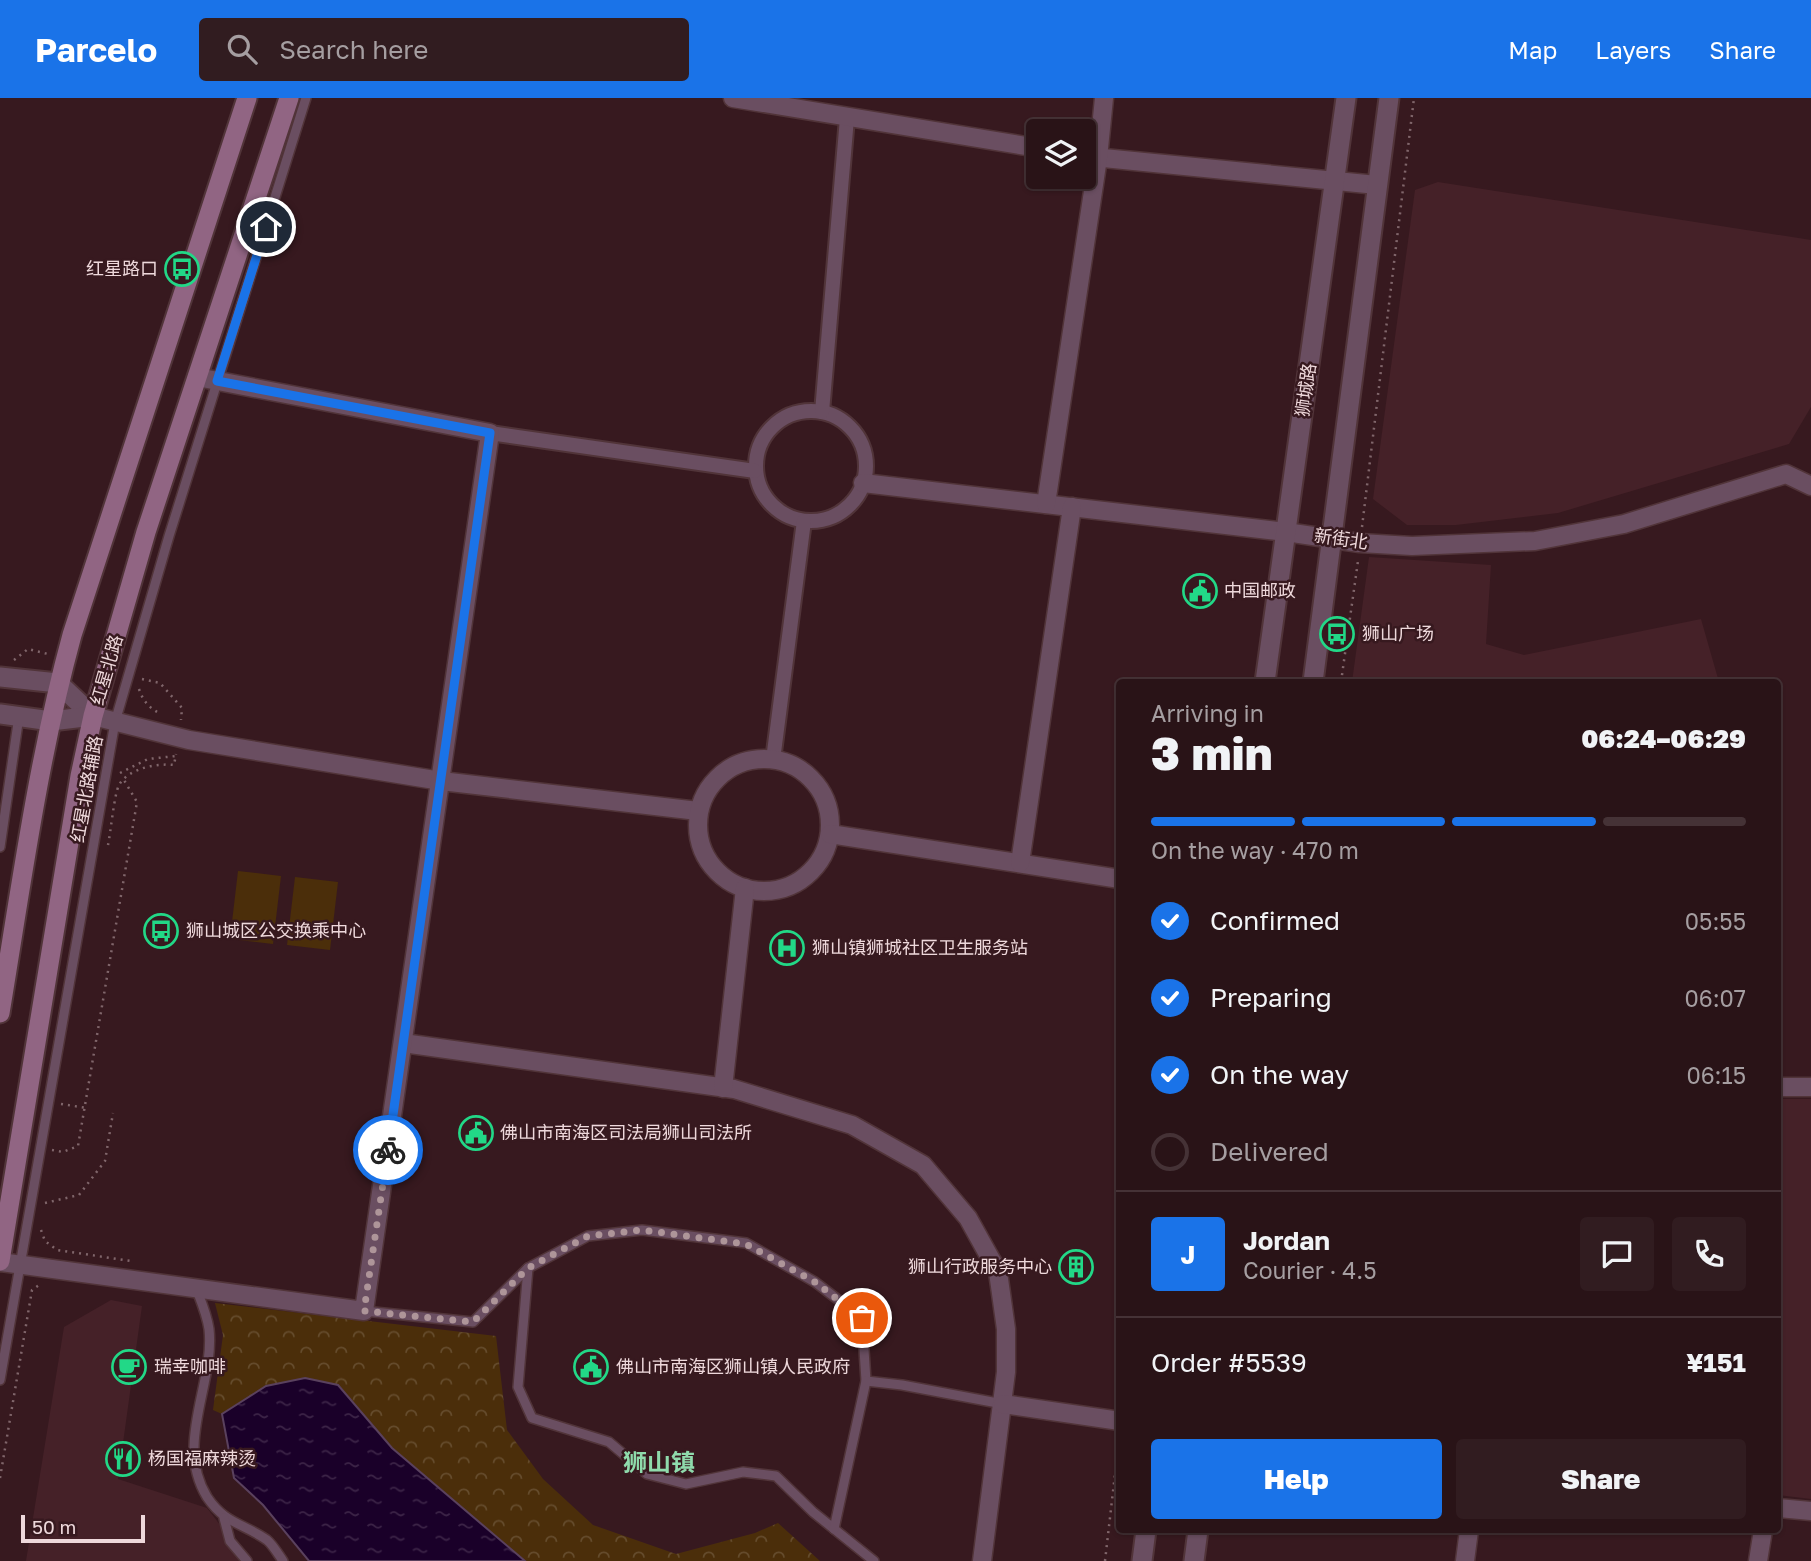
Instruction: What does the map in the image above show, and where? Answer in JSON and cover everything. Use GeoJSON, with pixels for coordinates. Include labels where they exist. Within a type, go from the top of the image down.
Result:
{"type":"FeatureCollection","features":[{"type":"Feature","properties":{"kind":"main road"},"geometry":{"type":"LineString","coordinates":[[0,1013],[58,683],[247,98]]}},
{"type":"Feature","properties":{"kind":"main road","name":"红星北路"},"geometry":{"type":"LineString","coordinates":[[0,1262],[80,776],[93,716],[146,533],[289,98]]}},
{"type":"Feature","properties":{"kind":"street"},"geometry":{"type":"LineString","coordinates":[[733,98],[1026,146]]}},
{"type":"Feature","properties":{"kind":"street"},"geometry":{"type":"LineString","coordinates":[[1096,134],[1104,98]]}},
{"type":"Feature","properties":{"kind":"street","name":"狮城路"},"geometry":{"type":"LineString","coordinates":[[1265,679],[1346,98]]}},
{"type":"Feature","properties":{"kind":"street"},"geometry":{"type":"LineString","coordinates":[[1312,679],[1389,98]]}},
{"type":"Feature","properties":{"kind":"street"},"geometry":{"type":"LineString","coordinates":[[822,412],[848,118]]}},
{"type":"Feature","properties":{"kind":"street"},"geometry":{"type":"LineString","coordinates":[[1096,157],[1377,185]]}},
{"type":"Feature","properties":{"kind":"street"},"geometry":{"type":"LineString","coordinates":[[1046,504],[1087,189]]}},
{"type":"Feature","properties":{"kind":"street"},"geometry":{"type":"LineString","coordinates":[[197,377],[490,433],[755,471]]}},
{"type":"Feature","properties":{"kind":"street"},"geometry":{"type":"LineString","coordinates":[[796,412],[822,412],[832,414],[848,424],[860,439],[867,458],[863,484],[859,495],[846,509],[824,520],[804,521],[786,515],[770,503],[760,489],[755,471],[757,451],[765,434],[779,420],[796,412]]}},
{"type":"Feature","properties":{"kind":"street"},"geometry":{"type":"LineString","coordinates":[[0,1262],[364,1311],[490,433]]}},
{"type":"Feature","properties":{"kind":"street","name":"新街北"},"geometry":{"type":"LineString","coordinates":[[863,484],[1286,532],[1360,543],[1412,546],[1535,541],[1624,524],[1786,474],[1811,485]]}},
{"type":"Feature","properties":{"kind":"street"},"geometry":{"type":"LineString","coordinates":[[1020,863],[1072,507]]}},
{"type":"Feature","properties":{"kind":"street"},"geometry":{"type":"LineString","coordinates":[[774,760],[804,521]]}},
{"type":"Feature","properties":{"kind":"street"},"geometry":{"type":"LineString","coordinates":[[5,669],[58,683],[93,716]]}},
{"type":"Feature","properties":{"kind":"street"},"geometry":{"type":"LineString","coordinates":[[10,715],[51,721],[93,716],[189,740],[441,781],[698,811]]}},
{"type":"Feature","properties":{"kind":"street"},"geometry":{"type":"LineString","coordinates":[[774,760],[785,762],[805,773],[821,790],[829,811],[830,834],[822,856],[798,882],[776,890],[753,890],[731,883],[713,868],[705,856],[697,834],[698,811],[707,789],[723,772],[743,762],[774,760]]}},
{"type":"Feature","properties":{"kind":"street"},"geometry":{"type":"LineString","coordinates":[[830,834],[1116,878]]}},
{"type":"Feature","properties":{"kind":"street"},"geometry":{"type":"LineString","coordinates":[[723,1087],[745,888]]}},
{"type":"Feature","properties":{"kind":"street"},"geometry":{"type":"LineString","coordinates":[[403,1043],[723,1087],[852,1125],[923,1165],[968,1218],[998,1272],[1006,1329],[1006,1373],[982,1561]]}},
{"type":"Feature","properties":{"kind":"street"},"geometry":{"type":"LineString","coordinates":[[1781,1087],[1811,1087]]}},
{"type":"Feature","properties":{"kind":"street"},"geometry":{"type":"LineString","coordinates":[[1003,1404],[1116,1420]]}},
{"type":"Feature","properties":{"kind":"street"},"geometry":{"type":"LineString","coordinates":[[1781,1508],[1811,1511]]}},
{"type":"Feature","properties":{"kind":"street"},"geometry":{"type":"LineString","coordinates":[[1142,1561],[1146,1533]]}},
{"type":"Feature","properties":{"kind":"street"},"geometry":{"type":"LineString","coordinates":[[1194,1561],[1198,1533]]}},
{"type":"Feature","properties":{"kind":"street"},"geometry":{"type":"LineString","coordinates":[[1465,1561],[1469,1533]]}},
{"type":"Feature","properties":{"kind":"street"},"geometry":{"type":"LineString","coordinates":[[1758,1561],[1763,1533]]}},
{"type":"Feature","properties":{"kind":"lane","name":"红星北路辅路"},"geometry":{"type":"LineString","coordinates":[[0,1380],[115,722],[165,549],[306,98]]}},
{"type":"Feature","properties":{"kind":"lane"},"geometry":{"type":"LineString","coordinates":[[0,847],[10,715]]}},
{"type":"Feature","properties":{"kind":"lane"},"geometry":{"type":"LineString","coordinates":[[364,1311],[473,1322],[528,1268],[588,1236],[642,1230],[746,1244],[815,1282],[862,1318],[866,1381],[834,1529]]}},
{"type":"Feature","properties":{"kind":"lane"},"geometry":{"type":"LineString","coordinates":[[528,1268],[518,1387],[532,1418],[609,1442],[647,1474],[686,1484],[743,1472],[776,1476],[813,1513],[874,1561]]}},
{"type":"Feature","properties":{"kind":"lane"},"geometry":{"type":"LineString","coordinates":[[196,1288],[209,1330],[195,1429],[194,1465],[207,1496],[224,1518],[230,1541],[247,1561]]}},
{"type":"Feature","properties":{"kind":"lane"},"geometry":{"type":"LineString","coordinates":[[866,1381],[1003,1404]]}},
{"type":"Feature","properties":{"kind":"lane"},"geometry":{"type":"LineString","coordinates":[[224,1518],[268,1541],[283,1561]]}},
{"type":"Feature","properties":{"kind":"path"},"geometry":{"type":"LineString","coordinates":[[1341,679],[1413,98]]}},
{"type":"Feature","properties":{"kind":"path"},"geometry":{"type":"LineString","coordinates":[[5,669],[28,649]]}},
{"type":"Feature","properties":{"kind":"path"},"geometry":{"type":"LineString","coordinates":[[163,716],[151,709],[144,700],[137,678],[160,683],[182,708],[181,720],[172,718]]}},
{"type":"Feature","properties":{"kind":"path"},"geometry":{"type":"LineString","coordinates":[[115,779],[128,767],[148,759],[176,756],[174,765],[147,766],[119,786]]}},
{"type":"Feature","properties":{"kind":"path"},"geometry":{"type":"LineString","coordinates":[[52,1150],[63,1152],[78,1146],[86,1108],[137,802],[124,780]]}},
{"type":"Feature","properties":{"kind":"path"},"geometry":{"type":"LineString","coordinates":[[55,1102],[86,1108]]}},
{"type":"Feature","properties":{"kind":"path"},"geometry":{"type":"LineString","coordinates":[[44,1204],[79,1195],[105,1161],[113,1113]]}},
{"type":"Feature","properties":{"kind":"path"},"geometry":{"type":"LineString","coordinates":[[40,1229],[45,1241],[57,1250],[136,1262]]}},
{"type":"Feature","properties":{"kind":"path"},"geometry":{"type":"LineString","coordinates":[[0,1478],[32,1290],[44,1282]]}},
{"type":"Feature","properties":{"kind":"path"},"geometry":{"type":"LineString","coordinates":[[1105,1561],[1116,1465]]}},
{"type":"Feature","properties":{"kind":"shaded area"},"geometry":{"type":"Polygon","coordinates":[[[1438,182],[1811,240],[1811,407],[1789,444],[1558,513],[1456,525],[1407,525],[1373,499],[1415,190],[1438,182]]]}},
{"type":"Feature","properties":{"kind":"shaded area","name":"狮山广场"},"geometry":{"type":"Polygon","coordinates":[[[1369,557],[1491,565],[1486,644],[1524,655],[1701,619],[1718,679],[1352,679],[1369,557]]]}},
{"type":"Feature","properties":{"kind":"shaded area"},"geometry":{"type":"Polygon","coordinates":[[[1781,1099],[1811,1099],[1811,1499],[1781,1495],[1781,1099]]]}},
{"type":"Feature","properties":{"kind":"shaded area"},"geometry":{"type":"Polygon","coordinates":[[[111,1300],[142,1306],[118,1479],[207,1508],[248,1561],[26,1561],[64,1327],[111,1300]]]}},
{"type":"Feature","properties":{"kind":"green space"},"geometry":{"type":"Polygon","coordinates":[[[238,871],[281,876],[273,944],[230,939],[238,871]]]}},
{"type":"Feature","properties":{"kind":"green space"},"geometry":{"type":"Polygon","coordinates":[[[295,877],[338,882],[330,950],[287,945],[295,877]]]}},
{"type":"Feature","properties":{"kind":"green space"},"geometry":{"type":"Polygon","coordinates":[[[215,1303],[496,1336],[507,1430],[543,1479],[593,1525],[676,1554],[755,1533],[778,1523],[820,1561],[525,1561],[392,1448],[338,1385],[266,1386],[222,1414],[213,1410],[223,1335],[215,1303]]]}},
{"type":"Feature","properties":{"kind":"water"},"geometry":{"type":"Polygon","coordinates":[[[305,1378],[338,1385],[392,1448],[525,1561],[309,1561],[263,1505],[234,1478],[222,1414],[266,1386],[305,1378]]]}},
{"type":"Feature","properties":{"kind":"way so far"},"geometry":{"type":"LineString","coordinates":[[388,1150],[364,1311],[473,1322],[528,1268],[588,1236],[642,1230],[746,1244],[815,1282],[862,1318]]}},
{"type":"Feature","properties":{"kind":"place","name":"红星路口"},"geometry":{"type":"Point","coordinates":[182,269]}},
{"type":"Feature","properties":{"kind":"place","name":"中国邮政"},"geometry":{"type":"Point","coordinates":[1200,591]}},
{"type":"Feature","properties":{"kind":"place","name":"狮山广场"},"geometry":{"type":"Point","coordinates":[1337,634]}},
{"type":"Feature","properties":{"kind":"place","name":"狮山城区公交换乘中心"},"geometry":{"type":"Point","coordinates":[161,931]}},
{"type":"Feature","properties":{"kind":"place","name":"狮山镇狮城社区卫生服务站"},"geometry":{"type":"Point","coordinates":[787,948]}},
{"type":"Feature","properties":{"kind":"place","name":"佛山市南海区司法局狮山司法所"},"geometry":{"type":"Point","coordinates":[476,1133]}},
{"type":"Feature","properties":{"kind":"place","name":"狮山行政服务中心"},"geometry":{"type":"Point","coordinates":[1076,1267]}},
{"type":"Feature","properties":{"kind":"place","name":"瑞幸咖啡"},"geometry":{"type":"Point","coordinates":[129,1367]}},
{"type":"Feature","properties":{"kind":"place","name":"佛山市南海区狮山镇人民政府"},"geometry":{"type":"Point","coordinates":[591,1367]}},
{"type":"Feature","properties":{"kind":"place","name":"杨国福麻辣烫"},"geometry":{"type":"Point","coordinates":[123,1459]}},
{"type":"Feature","properties":{"kind":"district","name":"狮山镇"},"geometry":{"type":"Point","coordinates":[659,1463]}},
{"type":"Feature","properties":{"kind":"route"},"geometry":{"type":"LineString","coordinates":[[266,227],[217,381],[490,433],[388,1150]]}}]}
